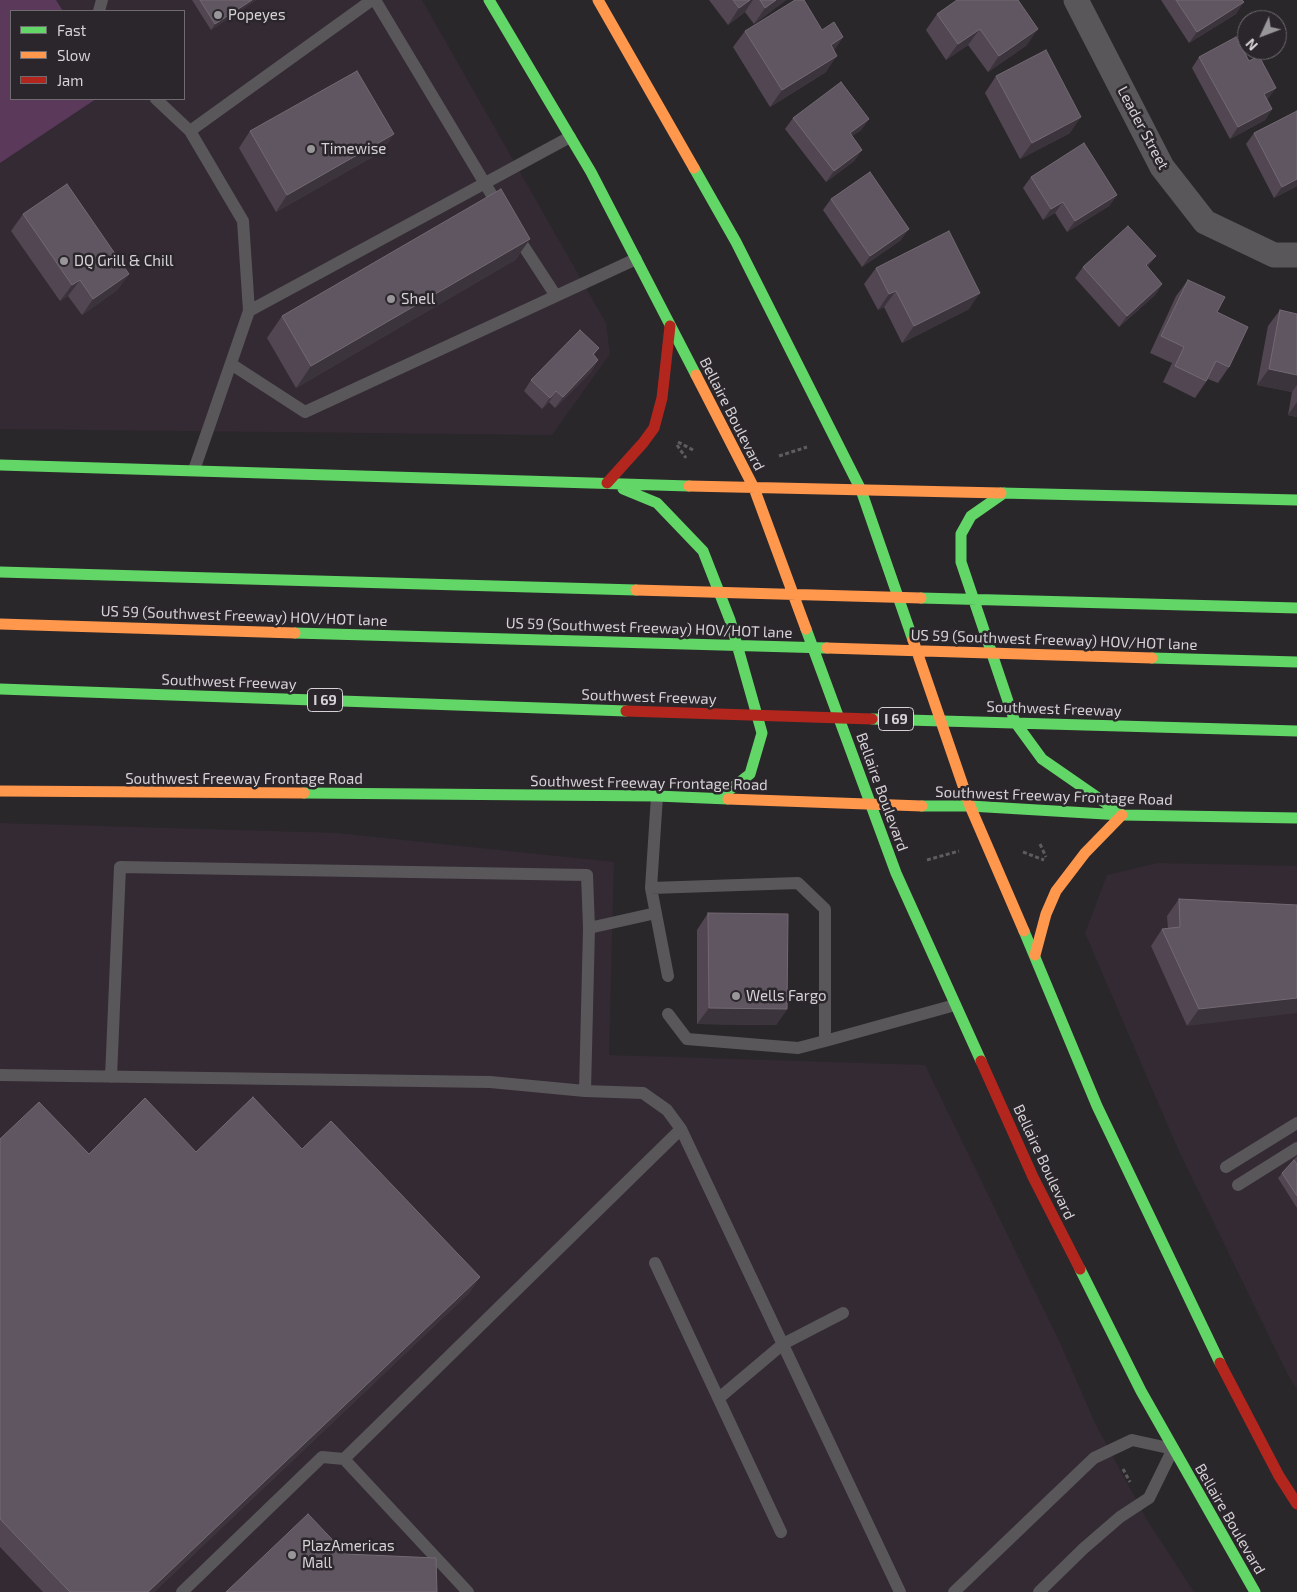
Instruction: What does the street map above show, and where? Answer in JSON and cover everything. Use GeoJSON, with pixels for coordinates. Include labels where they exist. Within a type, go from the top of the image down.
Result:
{"type":"FeatureCollection","features":[{"type":"Feature","properties":{"kind":"main road","name":"Bellaire Boulevard"},"geometry":{"type":"LineString","coordinates":[[489,0],[591,172],[754,488],[896,873],[1033,1177],[1141,1391],[1255,1592]]}},
{"type":"Feature","properties":{"kind":"main road"},"geometry":{"type":"LineString","coordinates":[[598,0],[736,242],[860,490],[970,806],[1098,1106],[1207,1337],[1279,1476],[1297,1504]]}},
{"type":"Feature","properties":{"kind":"main road"},"geometry":{"type":"LineString","coordinates":[[607,483],[654,428],[662,398],[670,326]]}},
{"type":"Feature","properties":{"kind":"main road"},"geometry":{"type":"LineString","coordinates":[[0,465],[754,488],[1297,500]]}},
{"type":"Feature","properties":{"kind":"main road"},"geometry":{"type":"LineString","coordinates":[[607,483],[657,503],[703,551],[730,620],[762,733],[750,774],[719,798]]}},
{"type":"Feature","properties":{"kind":"main road"},"geometry":{"type":"LineString","coordinates":[[1004,493],[971,516],[961,534],[961,562],[1015,722],[1042,759],[1063,776],[1122,815],[1085,853],[1056,891],[1046,914],[1035,955]]}},
{"type":"Feature","properties":{"kind":"main road"},"geometry":{"type":"LineString","coordinates":[[0,572],[1297,608]]}},
{"type":"Feature","properties":{"kind":"main road","name":"US 59 (Southwest Freeway) HOV/HOT lane"},"geometry":{"type":"LineString","coordinates":[[0,624],[1297,662]]}},
{"type":"Feature","properties":{"kind":"main road","name":"Southwest Freeway"},"geometry":{"type":"LineString","coordinates":[[0,689],[651,712],[1297,731]]}},
{"type":"Feature","properties":{"kind":"main road","name":"Southwest Freeway Frontage Road"},"geometry":{"type":"LineString","coordinates":[[0,790],[657,796],[871,805],[970,806],[1122,815],[1297,818]]}},
{"type":"Feature","properties":{"kind":"street","name":"Leader Street"},"geometry":{"type":"LineString","coordinates":[[1076,0],[1162,166],[1205,222],[1274,255],[1293,255]]}},
{"type":"Feature","properties":{"kind":"lane"},"geometry":{"type":"LineString","coordinates":[[190,131],[374,0],[484,184],[556,296]]}},
{"type":"Feature","properties":{"kind":"lane"},"geometry":{"type":"LineString","coordinates":[[157,100],[190,131],[243,221],[249,311],[194,470]]}},
{"type":"Feature","properties":{"kind":"lane"},"geometry":{"type":"LineString","coordinates":[[249,311],[570,137]]}},
{"type":"Feature","properties":{"kind":"lane"},"geometry":{"type":"LineString","coordinates":[[231,364],[305,412],[636,259]]}},
{"type":"Feature","properties":{"kind":"lane"},"geometry":{"type":"LineString","coordinates":[[657,796],[651,888],[668,976]]}},
{"type":"Feature","properties":{"kind":"lane"},"geometry":{"type":"LineString","coordinates":[[110,1076],[120,867],[587,875],[589,928],[585,1091]]}},
{"type":"Feature","properties":{"kind":"lane"},"geometry":{"type":"LineString","coordinates":[[651,888],[798,883],[825,909],[825,1040]]}},
{"type":"Feature","properties":{"kind":"lane"},"geometry":{"type":"LineString","coordinates":[[589,928],[656,913]]}},
{"type":"Feature","properties":{"kind":"lane"},"geometry":{"type":"LineString","coordinates":[[668,1014],[687,1039],[798,1048],[955,1005]]}},
{"type":"Feature","properties":{"kind":"lane"},"geometry":{"type":"LineString","coordinates":[[0,1075],[490,1082],[585,1091],[643,1093],[667,1110],[681,1129],[900,1592]]}},
{"type":"Feature","properties":{"kind":"lane"},"geometry":{"type":"LineString","coordinates":[[1226,1167],[1297,1123]]}},
{"type":"Feature","properties":{"kind":"lane"},"geometry":{"type":"LineString","coordinates":[[344,1459],[681,1129]]}},
{"type":"Feature","properties":{"kind":"lane"},"geometry":{"type":"LineString","coordinates":[[1238,1185],[1297,1148]]}},
{"type":"Feature","properties":{"kind":"lane"},"geometry":{"type":"LineString","coordinates":[[656,1263],[781,1532]]}},
{"type":"Feature","properties":{"kind":"lane"},"geometry":{"type":"LineString","coordinates":[[718,1398],[783,1344],[843,1314]]}},
{"type":"Feature","properties":{"kind":"lane"},"geometry":{"type":"LineString","coordinates":[[954,1592],[1094,1458],[1132,1440],[1173,1449],[1149,1498],[1120,1517],[1039,1592]]}},
{"type":"Feature","properties":{"kind":"lane"},"geometry":{"type":"LineString","coordinates":[[182,1592],[322,1457],[344,1459],[468,1592]]}},
{"type":"Feature","properties":{"kind":"path"},"geometry":{"type":"LineString","coordinates":[[688,461],[673,440],[695,451]]}},
{"type":"Feature","properties":{"kind":"path"},"geometry":{"type":"LineString","coordinates":[[779,456],[814,445]]}},
{"type":"Feature","properties":{"kind":"path"},"geometry":{"type":"LineString","coordinates":[[1023,852],[1047,861],[1040,844]]}},
{"type":"Feature","properties":{"kind":"path"},"geometry":{"type":"LineString","coordinates":[[927,860],[962,851]]}},
{"type":"Feature","properties":{"kind":"path"},"geometry":{"type":"LineString","coordinates":[[1123,1469],[1130,1482]]}},
{"type":"Feature","properties":{"kind":"shaded area"},"geometry":{"type":"Polygon","coordinates":[[[0,0],[56,0],[62,10],[10,10],[10,100],[94,100],[0,163],[0,0]]]}},
{"type":"Feature","properties":{"kind":"shaded area"},"geometry":{"type":"Polygon","coordinates":[[[56,0],[422,0],[606,323],[610,354],[552,435],[0,429],[0,163],[94,100],[185,100],[185,10],[62,10],[56,0]]]}},
{"type":"Feature","properties":{"kind":"shaded area","name":"PlazAmericas Mall"},"geometry":{"type":"Polygon","coordinates":[[[0,823],[337,833],[614,862],[609,1055],[925,1065],[1061,1345],[1095,1423],[1147,1520],[1194,1592],[0,1592],[0,823]]]}},
{"type":"Feature","properties":{"kind":"shaded area"},"geometry":{"type":"Polygon","coordinates":[[[1158,863],[1297,866],[1297,1390],[1178,1149],[1085,933],[1107,875],[1158,863]]]}},
{"type":"Feature","properties":{"kind":"building","name":"Popeyes"},"geometry":{"type":"Polygon","coordinates":[[[200,0],[252,0],[215,24],[200,0]]]}},
{"type":"Feature","properties":{"kind":"building"},"geometry":{"type":"Polygon","coordinates":[[[733,0],[750,0],[739,8],[733,0]]]}},
{"type":"Feature","properties":{"kind":"building"},"geometry":{"type":"Polygon","coordinates":[[[760,0],[776,0],[765,8],[760,0]]]}},
{"type":"Feature","properties":{"kind":"building"},"geometry":{"type":"Polygon","coordinates":[[[795,0],[804,0],[822,30],[834,22],[843,37],[831,45],[837,56],[782,90],[745,31],[795,0]]]}},
{"type":"Feature","properties":{"kind":"building"},"geometry":{"type":"Polygon","coordinates":[[[957,0],[1018,0],[1038,29],[999,56],[980,29],[958,44],[937,14],[957,0]]]}},
{"type":"Feature","properties":{"kind":"building"},"geometry":{"type":"Polygon","coordinates":[[[1176,0],[1242,0],[1244,2],[1197,32],[1176,0]]]}},
{"type":"Feature","properties":{"kind":"building"},"geometry":{"type":"Polygon","coordinates":[[[1236,37],[1237,60],[1261,60],[1276,88],[1264,94],[1272,109],[1238,127],[1199,57],[1236,37]]]}},
{"type":"Feature","properties":{"kind":"building"},"geometry":{"type":"Polygon","coordinates":[[[1046,50],[1081,117],[1032,143],[996,76],[1046,50]]]}},
{"type":"Feature","properties":{"kind":"building","name":"Timewise"},"geometry":{"type":"Polygon","coordinates":[[[357,71],[394,134],[287,195],[250,131],[357,71]]]}},
{"type":"Feature","properties":{"kind":"building"},"geometry":{"type":"Polygon","coordinates":[[[841,82],[869,119],[850,133],[862,150],[834,171],[793,118],[841,82]]]}},
{"type":"Feature","properties":{"kind":"building"},"geometry":{"type":"Polygon","coordinates":[[[1297,111],[1297,179],[1282,187],[1254,133],[1297,111]]]}},
{"type":"Feature","properties":{"kind":"building"},"geometry":{"type":"Polygon","coordinates":[[[1084,143],[1117,195],[1075,221],[1063,202],[1051,209],[1031,177],[1084,143]]]}},
{"type":"Feature","properties":{"kind":"building"},"geometry":{"type":"Polygon","coordinates":[[[870,172],[909,229],[870,256],[831,199],[870,172]]]}},
{"type":"Feature","properties":{"kind":"building"},"geometry":{"type":"Polygon","coordinates":[[[67,184],[129,274],[93,299],[80,280],[72,285],[23,214],[67,184]]]}},
{"type":"Feature","properties":{"kind":"building","name":"Shell"},"geometry":{"type":"Polygon","coordinates":[[[501,189],[530,239],[311,366],[282,316],[501,189]]]}},
{"type":"Feature","properties":{"kind":"building"},"geometry":{"type":"Polygon","coordinates":[[[1128,226],[1156,256],[1146,265],[1162,284],[1127,316],[1083,267],[1128,226]]]}},
{"type":"Feature","properties":{"kind":"building"},"geometry":{"type":"Polygon","coordinates":[[[949,231],[980,293],[914,326],[896,291],[889,294],[876,268],[949,231]]]}},
{"type":"Feature","properties":{"kind":"building"},"geometry":{"type":"Polygon","coordinates":[[[1188,280],[1225,297],[1217,312],[1248,327],[1229,367],[1216,361],[1206,381],[1175,366],[1184,347],[1161,336],[1188,280]]]}},
{"type":"Feature","properties":{"kind":"building"},"geometry":{"type":"Polygon","coordinates":[[[1280,310],[1297,314],[1297,375],[1269,369],[1280,310]]]}},
{"type":"Feature","properties":{"kind":"building"},"geometry":{"type":"Polygon","coordinates":[[[580,330],[599,348],[593,354],[598,360],[563,397],[556,391],[550,398],[531,380],[580,330]]]}},
{"type":"Feature","properties":{"kind":"building"},"geometry":{"type":"Polygon","coordinates":[[[1179,899],[1297,905],[1297,998],[1199,1009],[1162,929],[1180,927],[1179,899]]]}},
{"type":"Feature","properties":{"kind":"building","name":"Wells Fargo"},"geometry":{"type":"Polygon","coordinates":[[[708,913],[788,914],[787,1009],[709,1008],[708,913]]]}},
{"type":"Feature","properties":{"kind":"building"},"geometry":{"type":"Polygon","coordinates":[[[253,1097],[302,1149],[331,1121],[480,1277],[148,1592],[70,1592],[0,1519],[0,1139],[39,1102],[89,1154],[145,1098],[196,1152],[253,1097]]]}},
{"type":"Feature","properties":{"kind":"building"},"geometry":{"type":"Polygon","coordinates":[[[1294,1160],[1297,1164],[1297,1196],[1282,1173],[1294,1160]]]}},
{"type":"Feature","properties":{"kind":"building"},"geometry":{"type":"Polygon","coordinates":[[[308,1514],[346,1554],[436,1558],[437,1592],[226,1592],[308,1514]]]}},
{"type":"Feature","properties":{"kind":"traffic: fast"},"geometry":{"type":"LineString","coordinates":[[489,0],[591,172],[696,375]]}},
{"type":"Feature","properties":{"kind":"traffic: fast"},"geometry":{"type":"LineString","coordinates":[[694,168],[736,242],[861,490],[913,640]]}},
{"type":"Feature","properties":{"kind":"traffic: fast"},"geometry":{"type":"LineString","coordinates":[[0,465],[689,486]]}},
{"type":"Feature","properties":{"kind":"traffic: fast"},"geometry":{"type":"LineString","coordinates":[[623,489],[657,503],[703,551],[730,620],[762,733],[750,774],[719,798]]}},
{"type":"Feature","properties":{"kind":"traffic: fast"},"geometry":{"type":"LineString","coordinates":[[1001,493],[1297,500]]}},
{"type":"Feature","properties":{"kind":"traffic: fast"},"geometry":{"type":"LineString","coordinates":[[1004,493],[971,516],[961,534],[961,562],[1015,722],[1042,759],[1120,813]]}},
{"type":"Feature","properties":{"kind":"traffic: fast"},"geometry":{"type":"LineString","coordinates":[[0,572],[636,590]]}},
{"type":"Feature","properties":{"kind":"traffic: fast"},"geometry":{"type":"LineString","coordinates":[[921,598],[1297,608]]}},
{"type":"Feature","properties":{"kind":"traffic: fast"},"geometry":{"type":"LineString","coordinates":[[806,629],[896,873],[981,1061]]}},
{"type":"Feature","properties":{"kind":"traffic: fast"},"geometry":{"type":"LineString","coordinates":[[295,633],[827,648]]}},
{"type":"Feature","properties":{"kind":"traffic: fast"},"geometry":{"type":"LineString","coordinates":[[1152,658],[1297,662]]}},
{"type":"Feature","properties":{"kind":"traffic: fast"},"geometry":{"type":"LineString","coordinates":[[0,689],[626,711]]}},
{"type":"Feature","properties":{"kind":"traffic: fast"},"geometry":{"type":"LineString","coordinates":[[872,719],[1297,731]]}},
{"type":"Feature","properties":{"kind":"traffic: fast"},"geometry":{"type":"LineString","coordinates":[[304,793],[657,796],[728,799]]}},
{"type":"Feature","properties":{"kind":"traffic: fast"},"geometry":{"type":"LineString","coordinates":[[922,806],[970,806],[1122,815],[1297,818]]}},
{"type":"Feature","properties":{"kind":"traffic: fast"},"geometry":{"type":"LineString","coordinates":[[1024,931],[1097,1106],[1220,1363]]}},
{"type":"Feature","properties":{"kind":"traffic: fast"},"geometry":{"type":"LineString","coordinates":[[1080,1269],[1141,1391],[1255,1592]]}},
{"type":"Feature","properties":{"kind":"traffic: slow"},"geometry":{"type":"LineString","coordinates":[[598,0],[694,168]]}},
{"type":"Feature","properties":{"kind":"traffic: slow"},"geometry":{"type":"LineString","coordinates":[[696,375],[754,488],[806,629]]}},
{"type":"Feature","properties":{"kind":"traffic: slow"},"geometry":{"type":"LineString","coordinates":[[689,486],[1001,493]]}},
{"type":"Feature","properties":{"kind":"traffic: slow"},"geometry":{"type":"LineString","coordinates":[[636,590],[921,598]]}},
{"type":"Feature","properties":{"kind":"traffic: slow"},"geometry":{"type":"LineString","coordinates":[[0,624],[295,633]]}},
{"type":"Feature","properties":{"kind":"traffic: slow"},"geometry":{"type":"LineString","coordinates":[[913,640],[970,806],[1024,931]]}},
{"type":"Feature","properties":{"kind":"traffic: slow"},"geometry":{"type":"LineString","coordinates":[[827,648],[1152,658]]}},
{"type":"Feature","properties":{"kind":"traffic: slow"},"geometry":{"type":"LineString","coordinates":[[0,791],[304,793]]}},
{"type":"Feature","properties":{"kind":"traffic: slow"},"geometry":{"type":"LineString","coordinates":[[728,799],[922,806]]}},
{"type":"Feature","properties":{"kind":"traffic: slow"},"geometry":{"type":"LineString","coordinates":[[1035,955],[1046,914],[1056,891],[1085,853],[1122,815]]}},
{"type":"Feature","properties":{"kind":"traffic: jam"},"geometry":{"type":"LineString","coordinates":[[607,483],[654,428],[662,398],[670,326]]}},
{"type":"Feature","properties":{"kind":"traffic: jam"},"geometry":{"type":"LineString","coordinates":[[626,711],[872,719]]}},
{"type":"Feature","properties":{"kind":"traffic: jam"},"geometry":{"type":"LineString","coordinates":[[981,1061],[1033,1177],[1080,1269]]}},
{"type":"Feature","properties":{"kind":"traffic: jam"},"geometry":{"type":"LineString","coordinates":[[1220,1363],[1279,1476],[1297,1504]]}},
{"type":"Feature","properties":{"kind":"place","name":"Popeyes"},"geometry":{"type":"Point","coordinates":[218,15]}},
{"type":"Feature","properties":{"kind":"place","name":"Timewise"},"geometry":{"type":"Point","coordinates":[311,149]}},
{"type":"Feature","properties":{"kind":"place","name":"DQ Grill & Chill"},"geometry":{"type":"Point","coordinates":[64,261]}},
{"type":"Feature","properties":{"kind":"place","name":"Shell"},"geometry":{"type":"Point","coordinates":[391,299]}},
{"type":"Feature","properties":{"kind":"place","name":"Wells Fargo"},"geometry":{"type":"Point","coordinates":[736,996]}},
{"type":"Feature","properties":{"kind":"place","name":"PlazAmericas Mall"},"geometry":{"type":"Point","coordinates":[292,1555]}}]}
